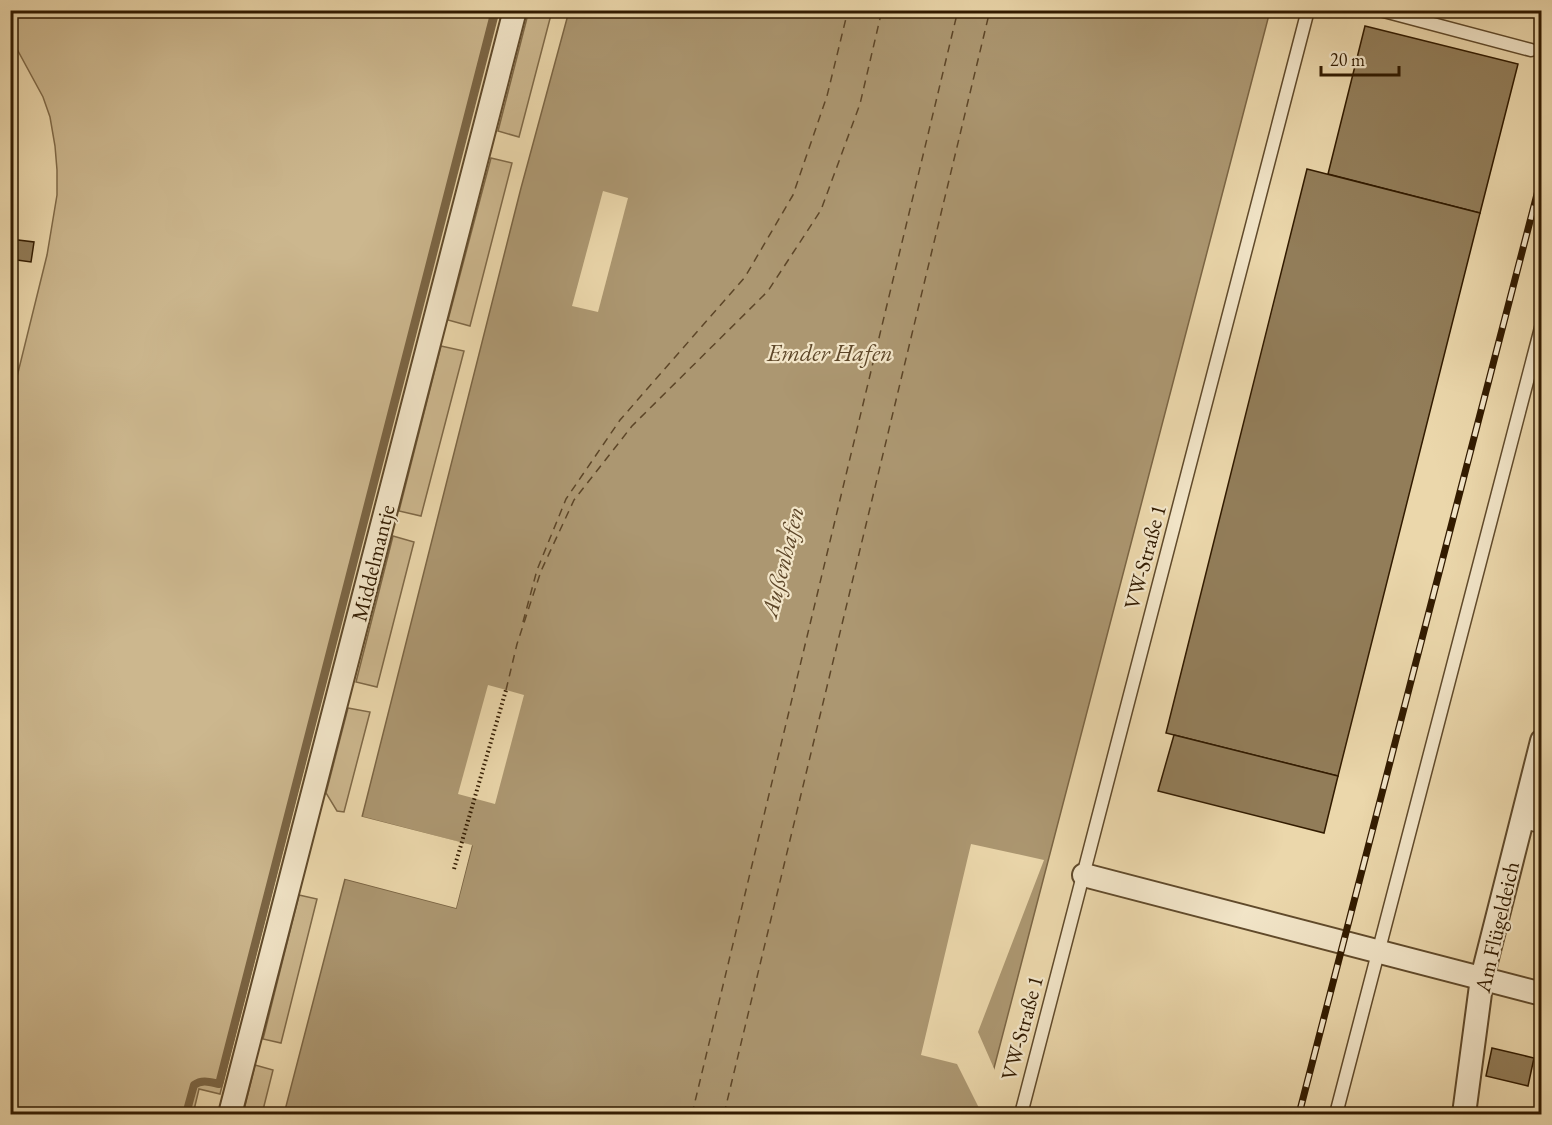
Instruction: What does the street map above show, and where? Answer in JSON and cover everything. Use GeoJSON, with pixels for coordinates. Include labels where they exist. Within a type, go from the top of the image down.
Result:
{"type":"FeatureCollection","features":[{"type":"Feature","properties":{"kind":"street","name":"Middelmantje"},"geometry":{"type":"LineString","coordinates":[[231,1114],[515,10]]}},
{"type":"Feature","properties":{"kind":"street","name":"Am Flügeldeich"},"geometry":{"type":"LineString","coordinates":[[1464,1114],[1482,978],[1532,824],[1542,741]]}},
{"type":"Feature","properties":{"kind":"street"},"geometry":{"type":"LineString","coordinates":[[1084,875],[1542,994]]}},
{"type":"Feature","properties":{"kind":"lane","name":"VW-Straße 1"},"geometry":{"type":"LineString","coordinates":[[1021,1114],[1308,10]]}},
{"type":"Feature","properties":{"kind":"lane"},"geometry":{"type":"LineString","coordinates":[[1380,10],[1532,50]]}},
{"type":"Feature","properties":{"kind":"lane"},"geometry":{"type":"LineString","coordinates":[[1336,1114],[1542,324]]}},
{"type":"Feature","properties":{"kind":"path"},"geometry":{"type":"LineString","coordinates":[[454,869],[506,690]]}},
{"type":"Feature","properties":{"kind":"shaded area"},"geometry":{"type":"Polygon","coordinates":[[[529,10],[552,11],[519,137],[498,131],[529,10]]]}},
{"type":"Feature","properties":{"kind":"shaded area"},"geometry":{"type":"Polygon","coordinates":[[[10,11],[499,11],[220,1094],[199,1089],[193,1114],[11,1114],[11,401],[47,255],[57,195],[57,170],[50,117],[43,97],[11,38],[10,11]]]}},
{"type":"Feature","properties":{"kind":"shaded area"},"geometry":{"type":"Polygon","coordinates":[[[491,158],[512,163],[470,326],[448,320],[491,158]]]}},
{"type":"Feature","properties":{"kind":"shaded area"},"geometry":{"type":"Polygon","coordinates":[[[441,346],[464,351],[421,516],[399,511],[441,346]]]}},
{"type":"Feature","properties":{"kind":"shaded area"},"geometry":{"type":"Polygon","coordinates":[[[393,536],[414,542],[377,687],[356,682],[393,536]]]}},
{"type":"Feature","properties":{"kind":"shaded area"},"geometry":{"type":"Polygon","coordinates":[[[348,708],[370,712],[344,812],[337,811],[326,793],[348,708]]]}},
{"type":"Feature","properties":{"kind":"shaded area"},"geometry":{"type":"Polygon","coordinates":[[[299,895],[317,899],[281,1043],[263,1039],[299,895]]]}},
{"type":"Feature","properties":{"kind":"shaded area"},"geometry":{"type":"Polygon","coordinates":[[[255,1065],[273,1070],[262,1114],[243,1114],[255,1065]]]}},
{"type":"Feature","properties":{"kind":"water","name":"Emder Hafen"},"geometry":{"type":"Polygon","coordinates":[[[569,11],[1270,11],[982,1114],[284,1114],[345,879],[456,908],[472,846],[362,817],[521,188],[569,11]]]}},
{"type":"Feature","properties":{"kind":"pier"},"geometry":{"type":"Polygon","coordinates":[[[603,191],[628,198],[598,312],[572,306],[603,191]]]}},
{"type":"Feature","properties":{"kind":"pier"},"geometry":{"type":"Polygon","coordinates":[[[488,685],[524,695],[495,804],[458,794],[488,685]]]}},
{"type":"Feature","properties":{"kind":"pier"},"geometry":{"type":"Polygon","coordinates":[[[359,816],[472,845],[456,908],[342,878],[346,876],[454,904],[469,847],[361,820],[359,816]]]}},
{"type":"Feature","properties":{"kind":"pier"},"geometry":{"type":"Polygon","coordinates":[[[971,844],[1044,860],[978,1032],[996,1073],[986,1114],[982,1114],[957,1064],[921,1055],[971,844]]]}},
{"type":"Feature","properties":{"kind":"building"},"geometry":{"type":"Polygon","coordinates":[[[1365,26],[1518,64],[1480,213],[1328,174],[1365,26]]]}},
{"type":"Feature","properties":{"kind":"building"},"geometry":{"type":"Polygon","coordinates":[[[1307,169],[1480,213],[1338,776],[1166,733],[1307,169]]]}},
{"type":"Feature","properties":{"kind":"building"},"geometry":{"type":"Polygon","coordinates":[[[10,239],[34,242],[31,262],[10,259],[10,239]]]}},
{"type":"Feature","properties":{"kind":"building"},"geometry":{"type":"Polygon","coordinates":[[[1174,735],[1338,776],[1324,833],[1158,791],[1174,735]]]}},
{"type":"Feature","properties":{"kind":"building"},"geometry":{"type":"Polygon","coordinates":[[[1492,1048],[1534,1058],[1528,1086],[1486,1076],[1492,1048]]]}},
{"type":"Feature","properties":{"kind":"waterway"},"geometry":{"type":"LineString","coordinates":[[186,1114],[194,1085],[203,1082],[219,1084],[495,10]]}},
{"type":"Feature","properties":{"kind":"ferry route"},"geometry":{"type":"LineString","coordinates":[[523,622],[537,570],[566,499],[620,420],[745,277],[793,195],[827,96],[848,10]]}},
{"type":"Feature","properties":{"kind":"ferry route"},"geometry":{"type":"LineString","coordinates":[[506,690],[517,644],[541,571],[574,500],[632,426],[768,291],[821,210],[860,104],[882,10]]}},
{"type":"Feature","properties":{"kind":"ferry route"},"geometry":{"type":"LineString","coordinates":[[692,1114],[958,10]]}},
{"type":"Feature","properties":{"kind":"ferry route"},"geometry":{"type":"LineString","coordinates":[[724,1114],[990,10]]}},
{"type":"Feature","properties":{"kind":"railway"},"geometry":{"type":"LineString","coordinates":[[1299,1114],[1542,175]]}},
{"type":"Feature","properties":{"kind":"water label","name":"Außenhafen"},"geometry":{"type":"Point","coordinates":[782,562]}}]}
